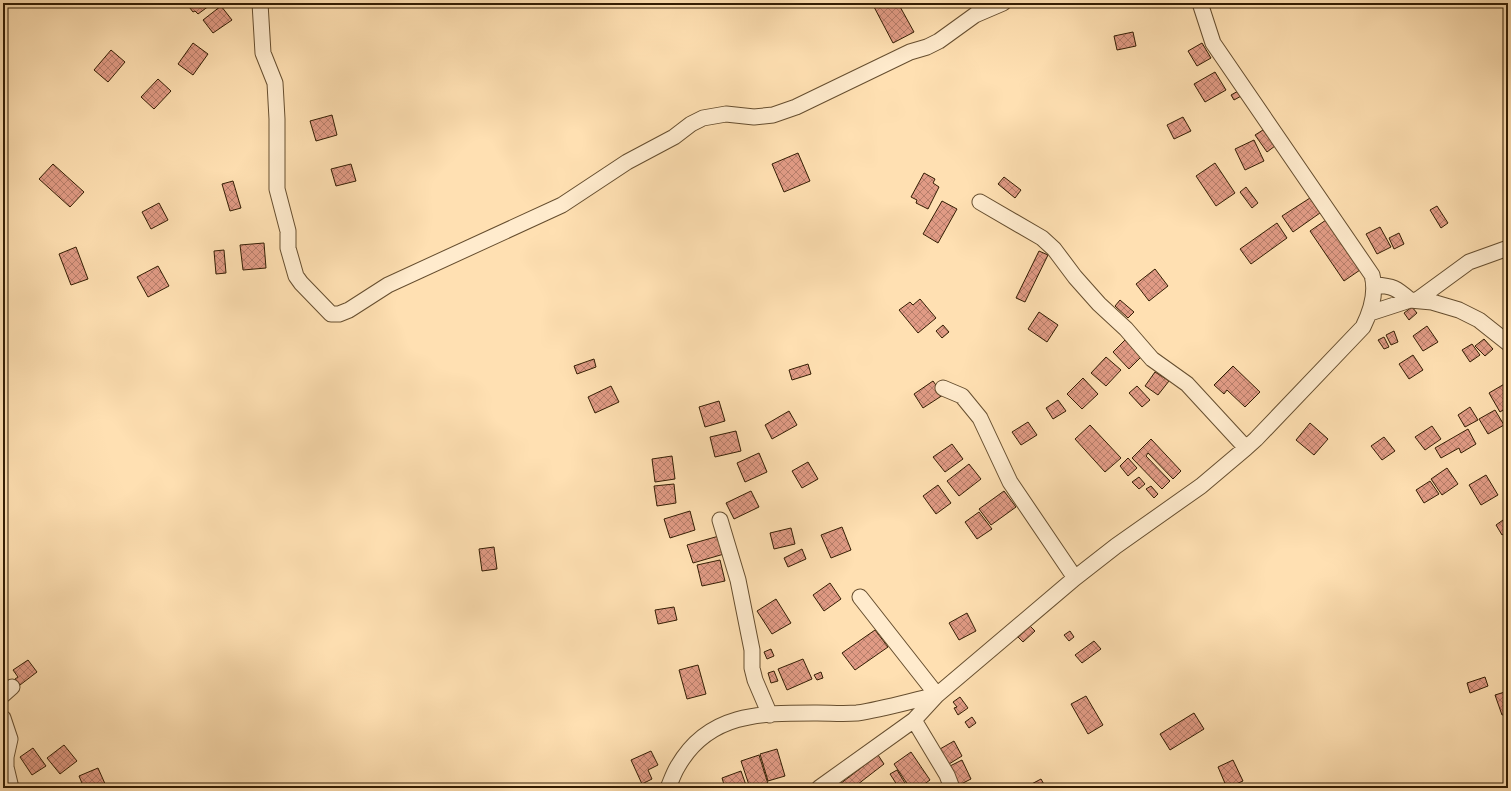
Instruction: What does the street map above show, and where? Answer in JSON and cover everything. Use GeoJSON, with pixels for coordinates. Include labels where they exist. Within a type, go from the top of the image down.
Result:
{"type":"FeatureCollection","features":[{"type":"Feature","properties":{"kind":"street"},"geometry":{"type":"LineString","coordinates":[[260,3],[263,54],[275,83],[277,119],[277,189],[288,231],[288,248],[296,276],[301,283],[331,314],[339,314],[349,310],[388,286],[562,205],[627,162],[674,137],[691,124],[704,118],[726,114],[754,117],[773,115],[796,107],[910,52],[927,47],[939,41],[975,15],[1003,3]]}},
{"type":"Feature","properties":{"kind":"street"},"geometry":{"type":"LineString","coordinates":[[819,788],[914,720],[937,695],[1075,578],[1116,546],[1200,486],[1246,448],[1363,327],[1370,312],[1375,285],[1372,275],[1214,43],[1200,3]]}},
{"type":"Feature","properties":{"kind":"street"},"geometry":{"type":"LineString","coordinates":[[980,202],[1042,238],[1054,249],[1075,277],[1099,304],[1126,329],[1152,359],[1187,384],[1246,448]]}},
{"type":"Feature","properties":{"kind":"street"},"geometry":{"type":"LineString","coordinates":[[1370,312],[1414,300],[1469,262],[1508,248]]}},
{"type":"Feature","properties":{"kind":"street"},"geometry":{"type":"LineString","coordinates":[[1375,285],[1389,286],[1397,289],[1414,300],[1432,302],[1459,310],[1479,320],[1508,343]]}},
{"type":"Feature","properties":{"kind":"street"},"geometry":{"type":"LineString","coordinates":[[943,388],[962,396],[980,418],[1010,482],[1075,578]]}},
{"type":"Feature","properties":{"kind":"street"},"geometry":{"type":"LineString","coordinates":[[720,520],[738,580],[752,650],[752,668],[755,680],[770,715]]}},
{"type":"Feature","properties":{"kind":"street"},"geometry":{"type":"LineString","coordinates":[[860,597],[937,695]]}},
{"type":"Feature","properties":{"kind":"street"},"geometry":{"type":"LineString","coordinates":[[668,788],[678,766],[692,746],[707,732],[731,721],[754,716],[856,713],[937,695]]}},
{"type":"Feature","properties":{"kind":"street"},"geometry":{"type":"LineString","coordinates":[[3,718],[10,739],[6,757],[6,767],[11,788]]}},
{"type":"Feature","properties":{"kind":"street"},"geometry":{"type":"LineString","coordinates":[[914,720],[952,788]]}},
{"type":"Feature","properties":{"kind":"building"},"geometry":{"type":"Polygon","coordinates":[[[186,3],[213,3],[198,14],[195,11],[193,12],[186,3]]]}},
{"type":"Feature","properties":{"kind":"building"},"geometry":{"type":"Polygon","coordinates":[[[877,3],[898,3],[914,32],[893,43],[873,5],[877,3]]]}},
{"type":"Feature","properties":{"kind":"building"},"geometry":{"type":"Polygon","coordinates":[[[221,6],[232,20],[213,33],[203,20],[221,6]]]}},
{"type":"Feature","properties":{"kind":"building"},"geometry":{"type":"Polygon","coordinates":[[[1133,32],[1136,46],[1117,50],[1114,36],[1133,32]]]}},
{"type":"Feature","properties":{"kind":"building"},"geometry":{"type":"Polygon","coordinates":[[[193,43],[208,54],[193,75],[178,64],[193,43]]]}},
{"type":"Feature","properties":{"kind":"building"},"geometry":{"type":"Polygon","coordinates":[[[1202,43],[1211,58],[1197,66],[1188,51],[1202,43]]]}},
{"type":"Feature","properties":{"kind":"building"},"geometry":{"type":"Polygon","coordinates":[[[111,50],[125,62],[108,82],[94,70],[111,50]]]}},
{"type":"Feature","properties":{"kind":"building"},"geometry":{"type":"Polygon","coordinates":[[[1215,72],[1226,90],[1205,102],[1194,84],[1215,72]]]}},
{"type":"Feature","properties":{"kind":"building"},"geometry":{"type":"Polygon","coordinates":[[[158,79],[171,91],[154,109],[141,97],[158,79]]]}},
{"type":"Feature","properties":{"kind":"building"},"geometry":{"type":"Polygon","coordinates":[[[1240,90],[1243,95],[1234,100],[1231,95],[1240,90]]]}},
{"type":"Feature","properties":{"kind":"building"},"geometry":{"type":"Polygon","coordinates":[[[332,115],[337,135],[316,141],[310,121],[332,115]]]}},
{"type":"Feature","properties":{"kind":"building"},"geometry":{"type":"Polygon","coordinates":[[[1183,117],[1191,131],[1174,139],[1167,125],[1183,117]]]}},
{"type":"Feature","properties":{"kind":"building"},"geometry":{"type":"Polygon","coordinates":[[[1263,130],[1275,146],[1267,152],[1255,135],[1263,130]]]}},
{"type":"Feature","properties":{"kind":"building"},"geometry":{"type":"Polygon","coordinates":[[[1254,140],[1264,161],[1245,170],[1235,149],[1254,140]]]}},
{"type":"Feature","properties":{"kind":"building"},"geometry":{"type":"Polygon","coordinates":[[[798,153],[810,181],[784,192],[772,164],[798,153]]]}},
{"type":"Feature","properties":{"kind":"building"},"geometry":{"type":"Polygon","coordinates":[[[1215,163],[1235,193],[1216,206],[1196,176],[1215,163]]]}},
{"type":"Feature","properties":{"kind":"building"},"geometry":{"type":"Polygon","coordinates":[[[53,164],[84,192],[70,207],[39,179],[53,164]]]}},
{"type":"Feature","properties":{"kind":"building"},"geometry":{"type":"Polygon","coordinates":[[[351,164],[356,181],[336,186],[331,169],[351,164]]]}},
{"type":"Feature","properties":{"kind":"building"},"geometry":{"type":"Polygon","coordinates":[[[924,173],[935,179],[933,183],[939,187],[928,209],[916,203],[917,200],[911,197],[924,173]]]}},
{"type":"Feature","properties":{"kind":"building"},"geometry":{"type":"Polygon","coordinates":[[[1004,177],[1021,190],[1015,198],[998,184],[1004,177]]]}},
{"type":"Feature","properties":{"kind":"building"},"geometry":{"type":"Polygon","coordinates":[[[233,181],[241,208],[230,211],[222,184],[233,181]]]}},
{"type":"Feature","properties":{"kind":"building"},"geometry":{"type":"Polygon","coordinates":[[[1246,187],[1258,203],[1252,208],[1240,192],[1246,187]]]}},
{"type":"Feature","properties":{"kind":"building"},"geometry":{"type":"Polygon","coordinates":[[[1310,198],[1320,213],[1293,232],[1282,216],[1310,198]]]}},
{"type":"Feature","properties":{"kind":"building"},"geometry":{"type":"Polygon","coordinates":[[[942,201],[957,209],[938,243],[923,234],[942,201]]]}},
{"type":"Feature","properties":{"kind":"building"},"geometry":{"type":"Polygon","coordinates":[[[159,203],[168,220],[151,229],[142,212],[159,203]]]}},
{"type":"Feature","properties":{"kind":"building"},"geometry":{"type":"Polygon","coordinates":[[[1437,206],[1448,223],[1441,228],[1430,210],[1437,206]]]}},
{"type":"Feature","properties":{"kind":"building"},"geometry":{"type":"Polygon","coordinates":[[[1326,220],[1360,270],[1344,281],[1310,231],[1326,220]]]}},
{"type":"Feature","properties":{"kind":"building"},"geometry":{"type":"Polygon","coordinates":[[[1277,223],[1287,238],[1251,264],[1240,249],[1277,223]]]}},
{"type":"Feature","properties":{"kind":"building"},"geometry":{"type":"Polygon","coordinates":[[[1380,227],[1391,247],[1377,254],[1366,234],[1380,227]]]}},
{"type":"Feature","properties":{"kind":"building"},"geometry":{"type":"Polygon","coordinates":[[[1399,233],[1404,244],[1394,249],[1389,238],[1399,233]]]}},
{"type":"Feature","properties":{"kind":"building"},"geometry":{"type":"Polygon","coordinates":[[[264,243],[266,268],[243,270],[240,245],[264,243]]]}},
{"type":"Feature","properties":{"kind":"building"},"geometry":{"type":"Polygon","coordinates":[[[76,247],[88,279],[71,285],[59,254],[76,247]]]}},
{"type":"Feature","properties":{"kind":"building"},"geometry":{"type":"Polygon","coordinates":[[[224,250],[226,273],[216,274],[214,251],[224,250]]]}},
{"type":"Feature","properties":{"kind":"building"},"geometry":{"type":"Polygon","coordinates":[[[1039,251],[1048,255],[1025,302],[1016,298],[1039,251]]]}},
{"type":"Feature","properties":{"kind":"building"},"geometry":{"type":"Polygon","coordinates":[[[158,266],[169,286],[148,297],[137,277],[158,266]]]}},
{"type":"Feature","properties":{"kind":"building"},"geometry":{"type":"Polygon","coordinates":[[[1155,269],[1168,286],[1149,301],[1136,284],[1155,269]]]}},
{"type":"Feature","properties":{"kind":"building"},"geometry":{"type":"Polygon","coordinates":[[[920,299],[936,318],[918,333],[899,310],[910,302],[913,305],[920,299]]]}},
{"type":"Feature","properties":{"kind":"building"},"geometry":{"type":"Polygon","coordinates":[[[1120,300],[1134,312],[1128,318],[1115,306],[1120,300]]]}},
{"type":"Feature","properties":{"kind":"building"},"geometry":{"type":"Polygon","coordinates":[[[1412,307],[1417,313],[1409,320],[1404,313],[1412,307]]]}},
{"type":"Feature","properties":{"kind":"building"},"geometry":{"type":"Polygon","coordinates":[[[1039,312],[1058,325],[1047,342],[1028,329],[1039,312]]]}},
{"type":"Feature","properties":{"kind":"building"},"geometry":{"type":"Polygon","coordinates":[[[943,325],[949,332],[942,338],[936,331],[943,325]]]}},
{"type":"Feature","properties":{"kind":"building"},"geometry":{"type":"Polygon","coordinates":[[[1427,326],[1438,342],[1423,351],[1413,336],[1427,326]]]}},
{"type":"Feature","properties":{"kind":"building"},"geometry":{"type":"Polygon","coordinates":[[[1394,331],[1398,342],[1391,345],[1386,335],[1394,331]]]}},
{"type":"Feature","properties":{"kind":"building"},"geometry":{"type":"Polygon","coordinates":[[[1384,337],[1389,347],[1384,349],[1378,340],[1384,337]]]}},
{"type":"Feature","properties":{"kind":"building"},"geometry":{"type":"Polygon","coordinates":[[[1126,339],[1142,356],[1129,369],[1113,352],[1126,339]]]}},
{"type":"Feature","properties":{"kind":"building"},"geometry":{"type":"Polygon","coordinates":[[[1484,339],[1493,349],[1485,356],[1475,346],[1484,339]]]}},
{"type":"Feature","properties":{"kind":"building"},"geometry":{"type":"Polygon","coordinates":[[[1472,344],[1480,355],[1470,362],[1462,350],[1472,344]]]}},
{"type":"Feature","properties":{"kind":"building"},"geometry":{"type":"Polygon","coordinates":[[[1413,355],[1423,370],[1409,379],[1399,364],[1413,355]]]}},
{"type":"Feature","properties":{"kind":"building"},"geometry":{"type":"Polygon","coordinates":[[[1106,357],[1121,370],[1106,386],[1091,373],[1106,357]]]}},
{"type":"Feature","properties":{"kind":"building"},"geometry":{"type":"Polygon","coordinates":[[[594,359],[596,367],[577,374],[574,366],[594,359]]]}},
{"type":"Feature","properties":{"kind":"building"},"geometry":{"type":"Polygon","coordinates":[[[808,364],[811,374],[792,380],[789,370],[808,364]]]}},
{"type":"Feature","properties":{"kind":"building"},"geometry":{"type":"Polygon","coordinates":[[[1233,366],[1260,392],[1245,407],[1227,390],[1224,394],[1214,385],[1233,366]]]}},
{"type":"Feature","properties":{"kind":"building"},"geometry":{"type":"Polygon","coordinates":[[[1155,372],[1169,381],[1158,395],[1145,386],[1155,372]]]}},
{"type":"Feature","properties":{"kind":"building"},"geometry":{"type":"Polygon","coordinates":[[[1083,378],[1098,394],[1082,409],[1067,394],[1083,378]]]}},
{"type":"Feature","properties":{"kind":"building"},"geometry":{"type":"Polygon","coordinates":[[[933,381],[943,395],[923,408],[914,394],[933,381]]]}},
{"type":"Feature","properties":{"kind":"building"},"geometry":{"type":"Polygon","coordinates":[[[1506,383],[1508,387],[1508,407],[1500,412],[1489,393],[1506,383]]]}},
{"type":"Feature","properties":{"kind":"building"},"geometry":{"type":"Polygon","coordinates":[[[611,386],[619,402],[595,413],[588,397],[611,386]]]}},
{"type":"Feature","properties":{"kind":"building"},"geometry":{"type":"Polygon","coordinates":[[[1137,386],[1150,400],[1142,407],[1129,393],[1137,386]]]}},
{"type":"Feature","properties":{"kind":"building"},"geometry":{"type":"Polygon","coordinates":[[[1058,400],[1066,411],[1053,419],[1046,408],[1058,400]]]}},
{"type":"Feature","properties":{"kind":"building"},"geometry":{"type":"Polygon","coordinates":[[[719,401],[725,421],[705,427],[699,407],[719,401]]]}},
{"type":"Feature","properties":{"kind":"building"},"geometry":{"type":"Polygon","coordinates":[[[1470,407],[1478,420],[1465,427],[1458,415],[1470,407]]]}},
{"type":"Feature","properties":{"kind":"building"},"geometry":{"type":"Polygon","coordinates":[[[1495,410],[1504,425],[1488,434],[1479,419],[1495,410]]]}},
{"type":"Feature","properties":{"kind":"building"},"geometry":{"type":"Polygon","coordinates":[[[789,411],[797,425],[772,439],[765,425],[789,411]]]}},
{"type":"Feature","properties":{"kind":"building"},"geometry":{"type":"Polygon","coordinates":[[[1028,422],[1037,435],[1021,445],[1012,432],[1028,422]]]}},
{"type":"Feature","properties":{"kind":"building"},"geometry":{"type":"Polygon","coordinates":[[[1310,423],[1328,439],[1314,455],[1296,440],[1310,423]]]}},
{"type":"Feature","properties":{"kind":"building"},"geometry":{"type":"Polygon","coordinates":[[[1090,425],[1121,458],[1105,472],[1075,439],[1090,425]]]}},
{"type":"Feature","properties":{"kind":"building"},"geometry":{"type":"Polygon","coordinates":[[[1432,426],[1441,439],[1425,450],[1415,437],[1432,426]]]}},
{"type":"Feature","properties":{"kind":"building"},"geometry":{"type":"Polygon","coordinates":[[[1468,429],[1476,444],[1461,453],[1459,448],[1441,458],[1435,448],[1468,429]]]}},
{"type":"Feature","properties":{"kind":"building"},"geometry":{"type":"Polygon","coordinates":[[[736,431],[741,451],[715,457],[710,437],[736,431]]]}},
{"type":"Feature","properties":{"kind":"building"},"geometry":{"type":"Polygon","coordinates":[[[1384,437],[1395,451],[1382,460],[1371,446],[1384,437]]]}},
{"type":"Feature","properties":{"kind":"building"},"geometry":{"type":"Polygon","coordinates":[[[1151,439],[1181,471],[1173,479],[1148,453],[1146,456],[1170,481],[1162,489],[1132,458],[1151,439]]]}},
{"type":"Feature","properties":{"kind":"building"},"geometry":{"type":"Polygon","coordinates":[[[952,444],[963,459],[945,472],[933,457],[952,444]]]}},
{"type":"Feature","properties":{"kind":"building"},"geometry":{"type":"Polygon","coordinates":[[[759,453],[767,472],[745,482],[737,463],[759,453]]]}},
{"type":"Feature","properties":{"kind":"building"},"geometry":{"type":"Polygon","coordinates":[[[672,456],[675,479],[655,482],[652,459],[672,456]]]}},
{"type":"Feature","properties":{"kind":"building"},"geometry":{"type":"Polygon","coordinates":[[[1128,458],[1137,468],[1128,476],[1120,466],[1128,458]]]}},
{"type":"Feature","properties":{"kind":"building"},"geometry":{"type":"Polygon","coordinates":[[[808,462],[818,479],[802,488],[792,471],[808,462]]]}},
{"type":"Feature","properties":{"kind":"building"},"geometry":{"type":"Polygon","coordinates":[[[969,464],[981,479],[959,496],[947,481],[969,464]]]}},
{"type":"Feature","properties":{"kind":"building"},"geometry":{"type":"Polygon","coordinates":[[[1447,468],[1458,484],[1442,495],[1431,479],[1447,468]]]}},
{"type":"Feature","properties":{"kind":"building"},"geometry":{"type":"Polygon","coordinates":[[[1486,475],[1498,495],[1481,505],[1469,485],[1486,475]]]}},
{"type":"Feature","properties":{"kind":"building"},"geometry":{"type":"Polygon","coordinates":[[[1139,477],[1145,484],[1139,489],[1132,482],[1139,477]]]}},
{"type":"Feature","properties":{"kind":"building"},"geometry":{"type":"Polygon","coordinates":[[[1430,481],[1439,494],[1424,503],[1416,490],[1430,481]]]}},
{"type":"Feature","properties":{"kind":"building"},"geometry":{"type":"Polygon","coordinates":[[[674,484],[676,503],[657,506],[654,486],[674,484]]]}},
{"type":"Feature","properties":{"kind":"building"},"geometry":{"type":"Polygon","coordinates":[[[938,485],[951,503],[936,514],[923,496],[938,485]]]}},
{"type":"Feature","properties":{"kind":"building"},"geometry":{"type":"Polygon","coordinates":[[[1151,486],[1158,494],[1154,498],[1146,489],[1151,486]]]}},
{"type":"Feature","properties":{"kind":"building"},"geometry":{"type":"Polygon","coordinates":[[[751,491],[759,507],[734,519],[726,503],[751,491]]]}},
{"type":"Feature","properties":{"kind":"building"},"geometry":{"type":"Polygon","coordinates":[[[1004,491],[1016,507],[991,525],[979,509],[1004,491]]]}},
{"type":"Feature","properties":{"kind":"building"},"geometry":{"type":"Polygon","coordinates":[[[690,511],[695,530],[670,538],[664,519],[690,511]]]}},
{"type":"Feature","properties":{"kind":"building"},"geometry":{"type":"Polygon","coordinates":[[[979,512],[992,529],[977,539],[965,522],[979,512]]]}},
{"type":"Feature","properties":{"kind":"building"},"geometry":{"type":"Polygon","coordinates":[[[1503,520],[1508,528],[1508,531],[1502,535],[1496,525],[1503,520]]]}},
{"type":"Feature","properties":{"kind":"building"},"geometry":{"type":"Polygon","coordinates":[[[842,527],[851,550],[831,558],[821,535],[842,527]]]}},
{"type":"Feature","properties":{"kind":"building"},"geometry":{"type":"Polygon","coordinates":[[[791,528],[795,544],[774,549],[770,533],[791,528]]]}},
{"type":"Feature","properties":{"kind":"building"},"geometry":{"type":"Polygon","coordinates":[[[719,536],[724,554],[693,563],[687,545],[719,536]]]}},
{"type":"Feature","properties":{"kind":"building"},"geometry":{"type":"Polygon","coordinates":[[[494,547],[497,569],[482,571],[479,549],[494,547]]]}},
{"type":"Feature","properties":{"kind":"building"},"geometry":{"type":"Polygon","coordinates":[[[802,549],[806,559],[788,567],[784,558],[802,549]]]}},
{"type":"Feature","properties":{"kind":"building"},"geometry":{"type":"Polygon","coordinates":[[[720,560],[725,581],[702,586],[697,565],[720,560]]]}},
{"type":"Feature","properties":{"kind":"building"},"geometry":{"type":"Polygon","coordinates":[[[830,583],[841,599],[824,611],[813,595],[830,583]]]}},
{"type":"Feature","properties":{"kind":"building"},"geometry":{"type":"Polygon","coordinates":[[[776,599],[791,623],[772,634],[757,611],[776,599]]]}},
{"type":"Feature","properties":{"kind":"building"},"geometry":{"type":"Polygon","coordinates":[[[674,607],[677,620],[658,624],[655,610],[674,607]]]}},
{"type":"Feature","properties":{"kind":"building"},"geometry":{"type":"Polygon","coordinates":[[[967,613],[976,631],[959,640],[949,623],[967,613]]]}},
{"type":"Feature","properties":{"kind":"building"},"geometry":{"type":"Polygon","coordinates":[[[1030,626],[1035,631],[1023,642],[1018,637],[1030,626]]]}},
{"type":"Feature","properties":{"kind":"building"},"geometry":{"type":"Polygon","coordinates":[[[875,630],[888,647],[855,670],[842,653],[875,630]]]}},
{"type":"Feature","properties":{"kind":"building"},"geometry":{"type":"Polygon","coordinates":[[[1070,631],[1074,637],[1069,641],[1064,635],[1070,631]]]}},
{"type":"Feature","properties":{"kind":"building"},"geometry":{"type":"Polygon","coordinates":[[[1094,641],[1101,649],[1082,663],[1075,655],[1094,641]]]}},
{"type":"Feature","properties":{"kind":"building"},"geometry":{"type":"Polygon","coordinates":[[[771,649],[774,656],[767,659],[764,652],[771,649]]]}},
{"type":"Feature","properties":{"kind":"building"},"geometry":{"type":"Polygon","coordinates":[[[803,659],[812,679],[787,690],[778,669],[803,659]]]}},
{"type":"Feature","properties":{"kind":"building"},"geometry":{"type":"Polygon","coordinates":[[[28,660],[37,672],[20,685],[15,679],[18,677],[13,670],[28,660]]]}},
{"type":"Feature","properties":{"kind":"building"},"geometry":{"type":"Polygon","coordinates":[[[698,665],[706,694],[687,699],[679,670],[698,665]]]}},
{"type":"Feature","properties":{"kind":"building"},"geometry":{"type":"Polygon","coordinates":[[[774,671],[778,681],[771,683],[768,673],[774,671]]]}},
{"type":"Feature","properties":{"kind":"building"},"geometry":{"type":"Polygon","coordinates":[[[821,672],[823,678],[817,680],[814,675],[821,672]]]}},
{"type":"Feature","properties":{"kind":"building"},"geometry":{"type":"Polygon","coordinates":[[[1485,677],[1488,686],[1470,693],[1467,683],[1485,677]]]}},
{"type":"Feature","properties":{"kind":"building"},"geometry":{"type":"Polygon","coordinates":[[[1508,691],[1508,714],[1502,715],[1495,695],[1508,691]]]}},
{"type":"Feature","properties":{"kind":"building"},"geometry":{"type":"Polygon","coordinates":[[[1086,696],[1103,725],[1088,734],[1071,704],[1086,696]]]}},
{"type":"Feature","properties":{"kind":"building"},"geometry":{"type":"Polygon","coordinates":[[[960,697],[968,708],[958,715],[954,708],[957,707],[953,702],[960,697]]]}},
{"type":"Feature","properties":{"kind":"building"},"geometry":{"type":"Polygon","coordinates":[[[1194,713],[1204,729],[1170,750],[1160,734],[1194,713]]]}},
{"type":"Feature","properties":{"kind":"building"},"geometry":{"type":"Polygon","coordinates":[[[972,717],[976,723],[969,728],[965,722],[972,717]]]}},
{"type":"Feature","properties":{"kind":"building"},"geometry":{"type":"Polygon","coordinates":[[[954,741],[962,756],[949,764],[940,749],[954,741]]]}},
{"type":"Feature","properties":{"kind":"building"},"geometry":{"type":"Polygon","coordinates":[[[64,745],[77,761],[60,774],[47,758],[64,745]]]}},
{"type":"Feature","properties":{"kind":"building"},"geometry":{"type":"Polygon","coordinates":[[[33,748],[46,766],[32,775],[20,757],[33,748]]]}},
{"type":"Feature","properties":{"kind":"building"},"geometry":{"type":"Polygon","coordinates":[[[777,749],[785,776],[768,781],[760,754],[777,749]]]}},
{"type":"Feature","properties":{"kind":"building"},"geometry":{"type":"Polygon","coordinates":[[[651,751],[658,765],[648,770],[652,779],[642,784],[631,760],[651,751]]]}},
{"type":"Feature","properties":{"kind":"building"},"geometry":{"type":"Polygon","coordinates":[[[911,752],[930,780],[919,788],[910,788],[894,764],[911,752]]]}},
{"type":"Feature","properties":{"kind":"building"},"geometry":{"type":"Polygon","coordinates":[[[759,755],[769,787],[750,788],[741,761],[759,755]]]}},
{"type":"Feature","properties":{"kind":"building"},"geometry":{"type":"Polygon","coordinates":[[[878,755],[884,764],[853,788],[843,788],[840,784],[878,755]]]}},
{"type":"Feature","properties":{"kind":"building"},"geometry":{"type":"Polygon","coordinates":[[[962,760],[971,779],[959,785],[950,766],[962,760]]]}},
{"type":"Feature","properties":{"kind":"building"},"geometry":{"type":"Polygon","coordinates":[[[1233,760],[1243,781],[1227,788],[1218,767],[1233,760]]]}},
{"type":"Feature","properties":{"kind":"building"},"geometry":{"type":"Polygon","coordinates":[[[98,768],[106,786],[102,788],[84,788],[79,776],[98,768]]]}},
{"type":"Feature","properties":{"kind":"building"},"geometry":{"type":"Polygon","coordinates":[[[897,770],[908,788],[899,788],[890,774],[897,770]]]}},
{"type":"Feature","properties":{"kind":"building"},"geometry":{"type":"Polygon","coordinates":[[[741,771],[747,788],[725,788],[722,778],[741,771]]]}},
{"type":"Feature","properties":{"kind":"building"},"geometry":{"type":"Polygon","coordinates":[[[1041,779],[1046,788],[1024,788],[1041,779]]]}}]}
